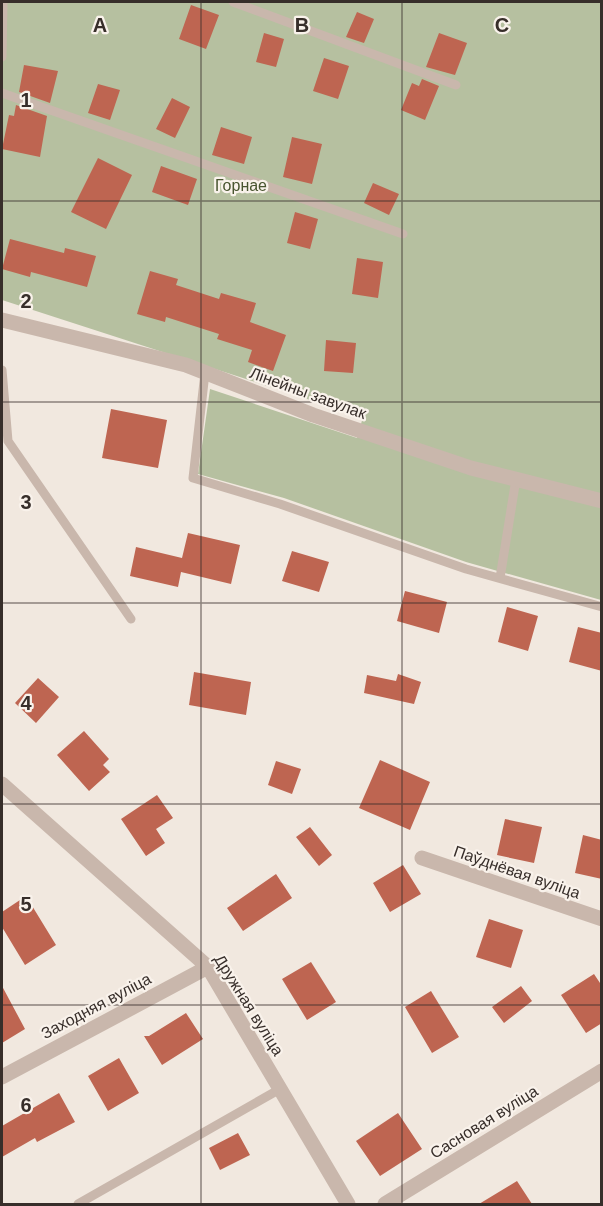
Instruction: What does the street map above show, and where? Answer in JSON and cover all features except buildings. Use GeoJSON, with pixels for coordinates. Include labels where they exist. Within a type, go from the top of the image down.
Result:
{"type":"FeatureCollection","features":[{"type":"Feature","properties":{"kind":"street","name":"Лінейны завулак"},"geometry":{"type":"LineString","coordinates":[[2,320],[186,365],[382,439],[471,468],[602,501]]}},
{"type":"Feature","properties":{"kind":"street","name":"Дружная вуліца"},"geometry":{"type":"LineString","coordinates":[[2,784],[208,967],[348,1204]]}},
{"type":"Feature","properties":{"kind":"street","name":"Паўднёвая вуліца"},"geometry":{"type":"LineString","coordinates":[[422,858],[602,919]]}},
{"type":"Feature","properties":{"kind":"street","name":"Заходняя вуліца"},"geometry":{"type":"LineString","coordinates":[[2,1077],[208,967]]}},
{"type":"Feature","properties":{"kind":"street","name":"Сасновая вуліца"},"geometry":{"type":"LineString","coordinates":[[385,1204],[602,1071]]}},
{"type":"Feature","properties":{"kind":"lane"},"geometry":{"type":"LineString","coordinates":[[2,57],[3,2]]}},
{"type":"Feature","properties":{"kind":"lane"},"geometry":{"type":"LineString","coordinates":[[233,2],[456,85]]}},
{"type":"Feature","properties":{"kind":"lane"},"geometry":{"type":"LineString","coordinates":[[2,93],[403,234]]}},
{"type":"Feature","properties":{"kind":"lane"},"geometry":{"type":"LineString","coordinates":[[2,370],[8,441],[131,619]]}},
{"type":"Feature","properties":{"kind":"lane"},"geometry":{"type":"LineString","coordinates":[[205,373],[193,478],[280,504],[388,543],[602,607]]}},
{"type":"Feature","properties":{"kind":"lane"},"geometry":{"type":"LineString","coordinates":[[500,578],[516,479]]}},
{"type":"Feature","properties":{"kind":"lane"},"geometry":{"type":"LineString","coordinates":[[78,1204],[280,1089]]}},
{"type":"Feature","properties":{"kind":"green space","name":"Горнае"},"geometry":{"type":"Polygon","coordinates":[[[2,2],[601,2],[601,600],[466,562],[284,498],[198,474],[210,389],[357,438],[363,417],[2,300],[2,2]]]}}]}
